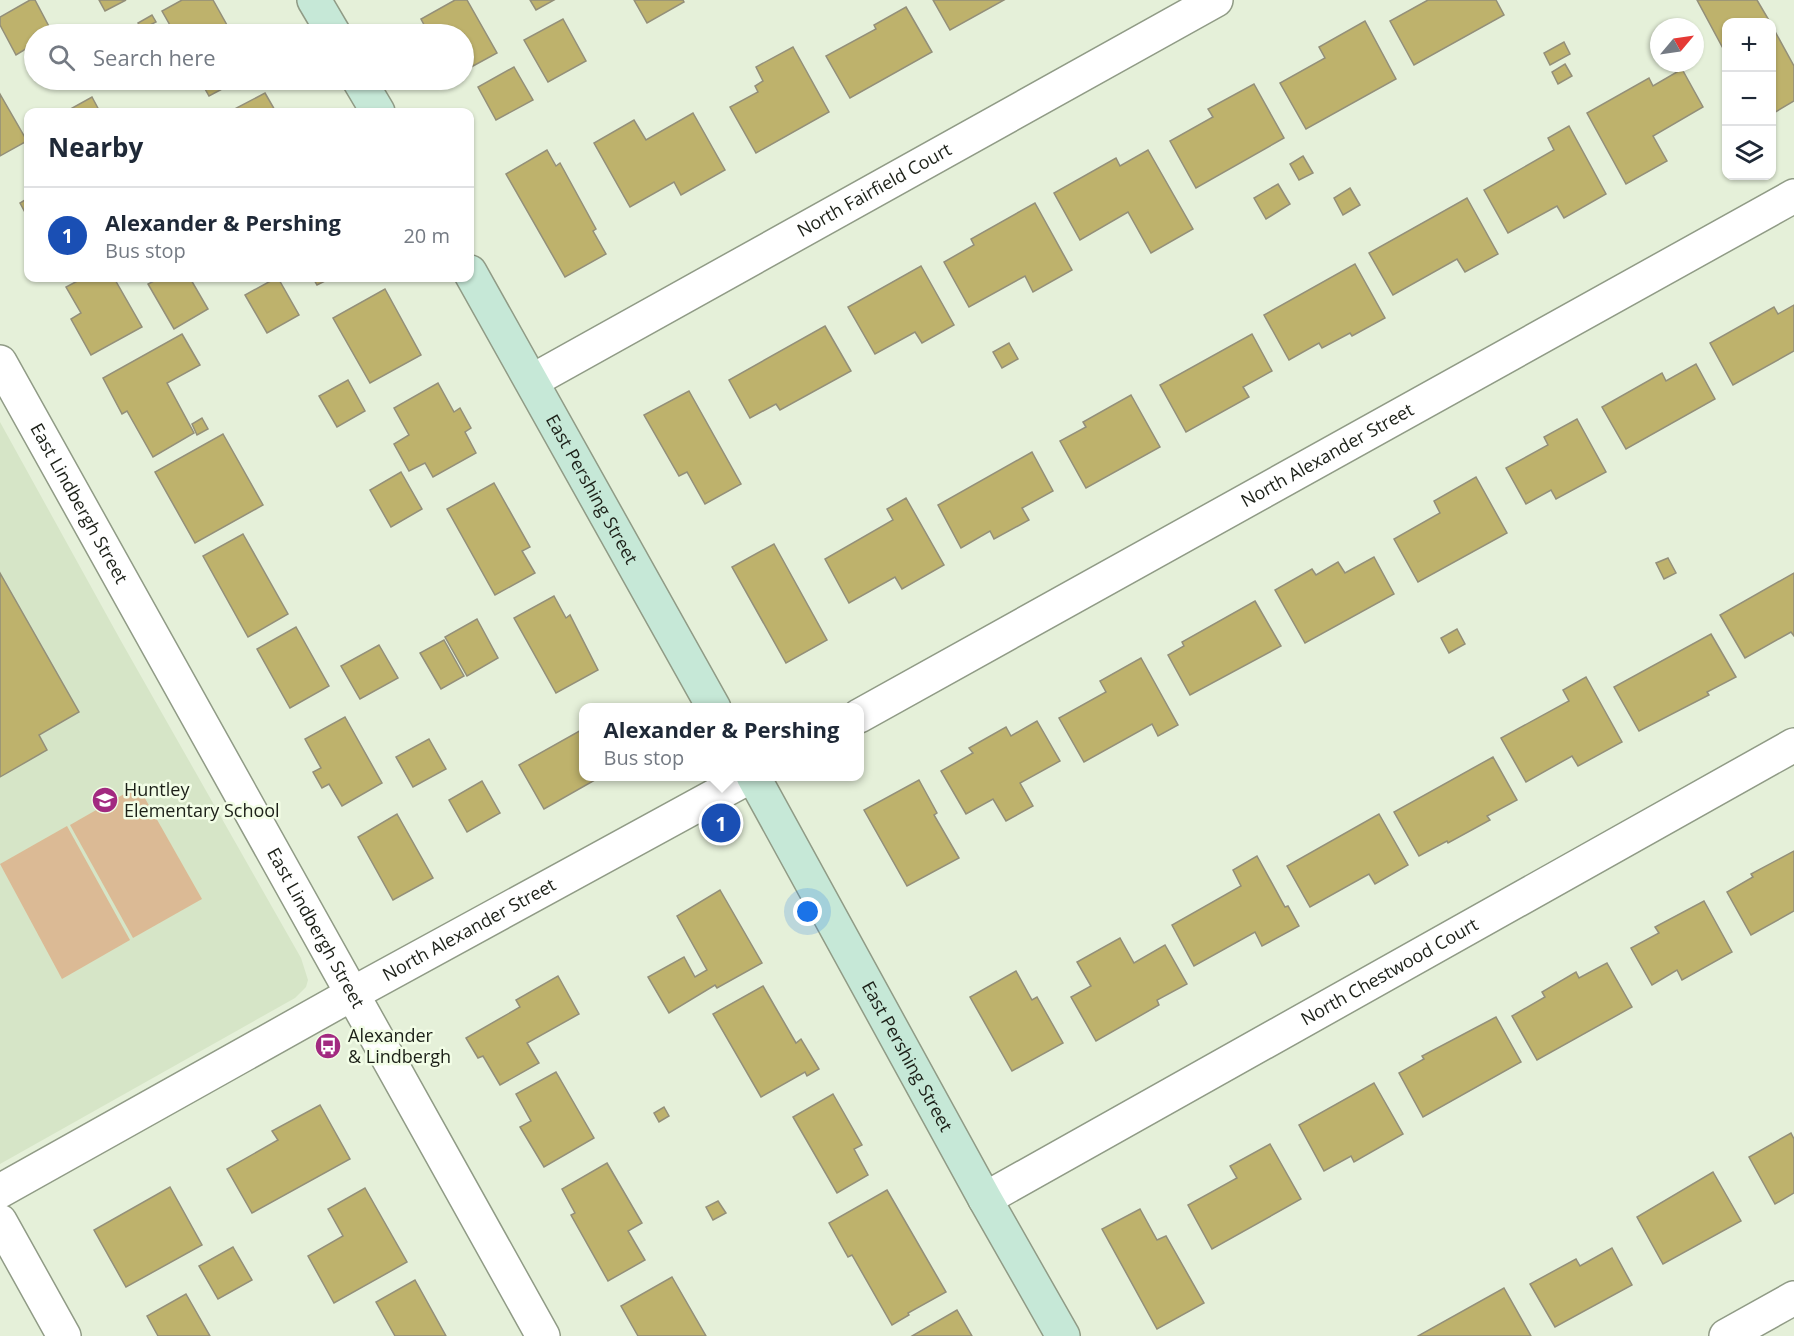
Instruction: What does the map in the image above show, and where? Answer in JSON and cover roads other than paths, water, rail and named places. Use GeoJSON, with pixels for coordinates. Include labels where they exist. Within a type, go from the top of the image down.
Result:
{"type":"FeatureCollection","features":[{"type":"Feature","properties":{"kind":"street"},"geometry":{"type":"LineString","coordinates":[[314,0],[328,24]]}},
{"type":"Feature","properties":{"kind":"street","name":"North Fairfield Court"},"geometry":{"type":"LineString","coordinates":[[532,381],[1216,0]]}},
{"type":"Feature","properties":{"kind":"street"},"geometry":{"type":"LineString","coordinates":[[365,90],[376,108]]}},
{"type":"Feature","properties":{"kind":"street","name":"North Alexander Street"},"geometry":{"type":"LineString","coordinates":[[864,713],[1794,196]]}},
{"type":"Feature","properties":{"kind":"street","name":"East Pershing Street"},"geometry":{"type":"LineString","coordinates":[[474,279],[711,703]]}},
{"type":"Feature","properties":{"kind":"street","name":"East Lindbergh Street"},"geometry":{"type":"LineString","coordinates":[[0,362],[543,1336]]}},
{"type":"Feature","properties":{"kind":"street","name":"North Chestwood Court"},"geometry":{"type":"LineString","coordinates":[[985,1199],[1794,745]]}},
{"type":"Feature","properties":{"kind":"street","name":"North Alexander Street"},"geometry":{"type":"LineString","coordinates":[[0,1191],[352,994],[745,781]]}},
{"type":"Feature","properties":{"kind":"street","name":"East Pershing Street"},"geometry":{"type":"LineString","coordinates":[[754,781],[1063,1336]]}},
{"type":"Feature","properties":{"kind":"street"},"geometry":{"type":"LineString","coordinates":[[0,1221],[64,1336]]}},
{"type":"Feature","properties":{"kind":"street"},"geometry":{"type":"LineString","coordinates":[[1726,1336],[1794,1298]]}},
{"type":"Feature","properties":{"kind":"place","name":"Huntley Elementary School"},"geometry":{"type":"Point","coordinates":[105,800]}},
{"type":"Feature","properties":{"kind":"place","name":"Alexander & Pershing"},"geometry":{"type":"Point","coordinates":[721,823]}},
{"type":"Feature","properties":{"kind":"place","name":"Alexander & Lindbergh"},"geometry":{"type":"Point","coordinates":[328,1046]}}]}
